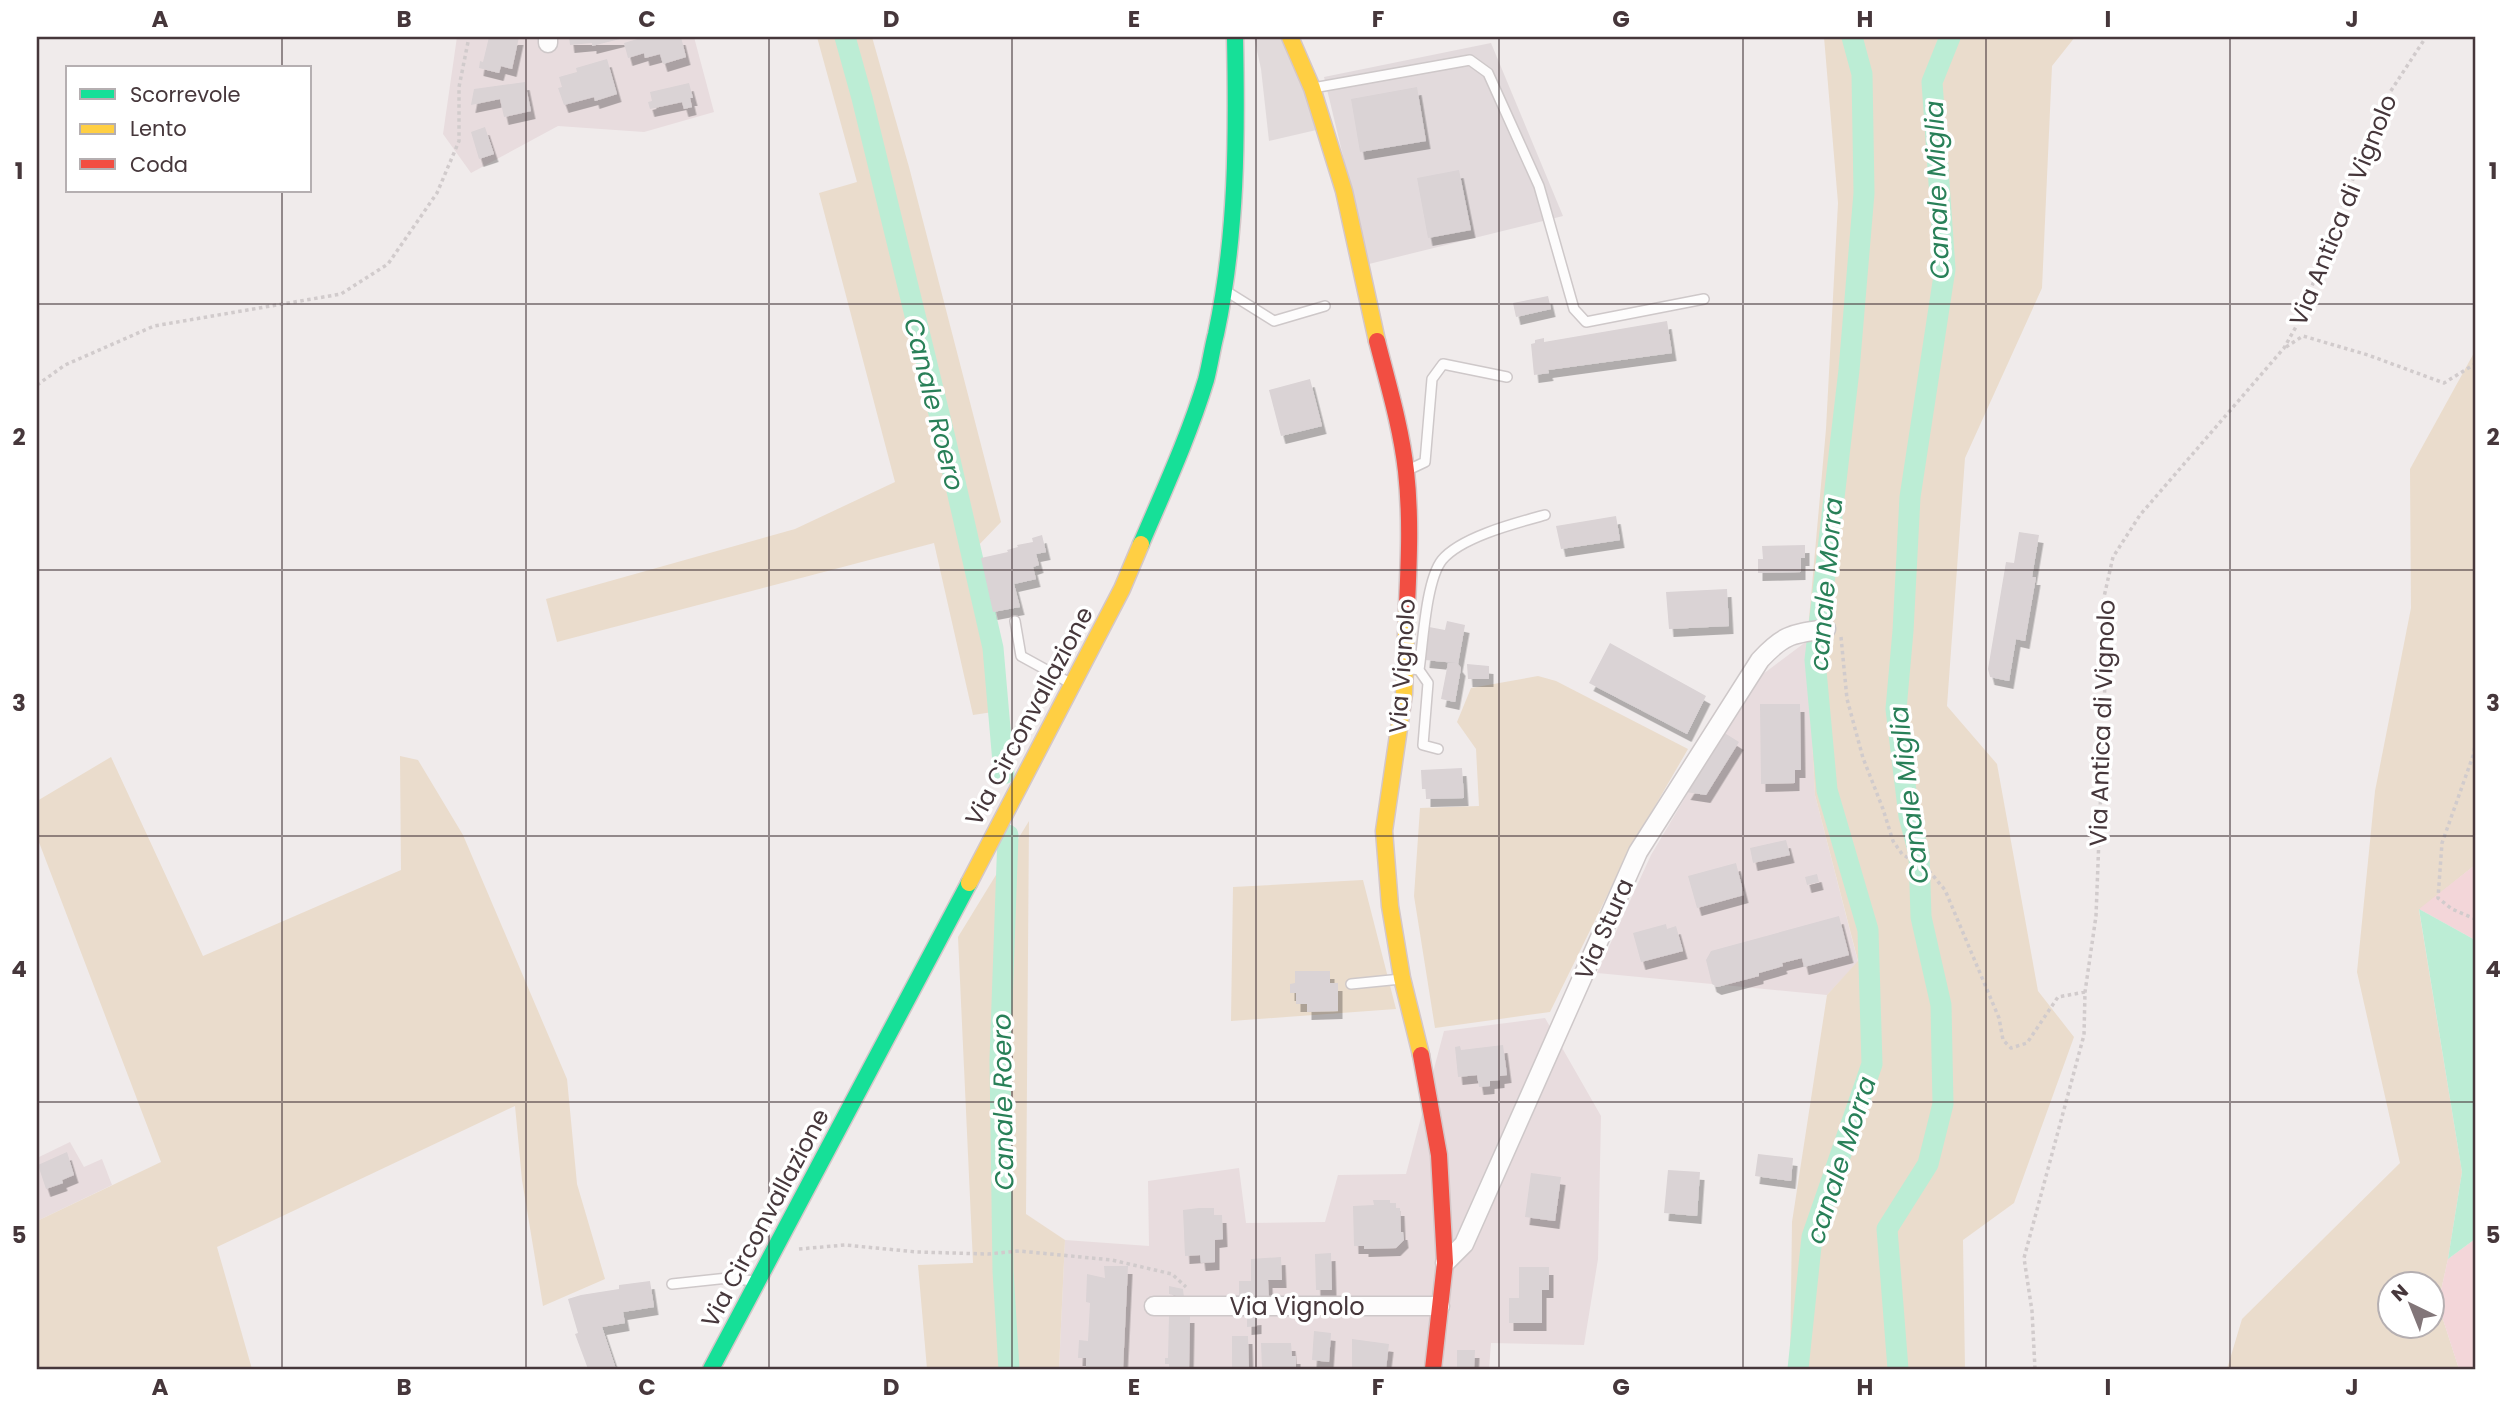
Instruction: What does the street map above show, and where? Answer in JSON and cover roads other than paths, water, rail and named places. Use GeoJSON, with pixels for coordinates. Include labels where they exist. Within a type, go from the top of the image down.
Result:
{"type":"FeatureCollection","features":[{"type":"Feature","properties":{"kind":"main road","name":"Via Circonvallazione"},"geometry":{"type":"LineString","coordinates":[[711,1369],[1122,589],[1181,450],[1206,379],[1225,290],[1237,155],[1235,37]]}},
{"type":"Feature","properties":{"kind":"main road","name":"Via Vignolo"},"geometry":{"type":"LineString","coordinates":[[1290,37],[1312,88],[1344,191],[1367,303],[1399,426],[1406,471],[1412,669],[1404,694],[1384,831],[1390,906],[1402,978],[1425,1073],[1438,1155],[1445,1263],[1433,1369]]}},
{"type":"Feature","properties":{"kind":"street","name":"Via Stura"},"geometry":{"type":"LineString","coordinates":[[1445,1263],[1464,1244],[1639,852],[1760,660],[1777,642],[1794,634],[1818,630]]}},
{"type":"Feature","properties":{"kind":"street","name":"Via Vignolo"},"geometry":{"type":"LineString","coordinates":[[1154,1306],[1440,1306]]}},
{"type":"Feature","properties":{"kind":"lane"},"geometry":{"type":"LineString","coordinates":[[1312,88],[1470,60],[1488,73],[1539,186],[1574,309],[1586,322],[1704,299]]}},
{"type":"Feature","properties":{"kind":"lane"},"geometry":{"type":"LineString","coordinates":[[1225,290],[1274,321],[1325,306]]}},
{"type":"Feature","properties":{"kind":"lane"},"geometry":{"type":"LineString","coordinates":[[1406,471],[1425,462],[1432,379],[1443,363],[1507,377]]}},
{"type":"Feature","properties":{"kind":"lane"},"geometry":{"type":"LineString","coordinates":[[1438,749],[1423,745],[1428,683],[1412,669],[1431,587],[1441,561],[1455,549],[1504,526],[1545,515]]}},
{"type":"Feature","properties":{"kind":"lane"},"geometry":{"type":"LineString","coordinates":[[1015,621],[1021,656],[1072,684]]}},
{"type":"Feature","properties":{"kind":"lane"},"geometry":{"type":"LineString","coordinates":[[1351,984],[1402,978]]}},
{"type":"Feature","properties":{"kind":"lane"},"geometry":{"type":"LineString","coordinates":[[672,1284],[727,1278],[756,1282]]}},
{"type":"Feature","properties":{"kind":"waterway","name":"Canale Roero"},"geometry":{"type":"LineString","coordinates":[[845,37],[945,438],[993,648],[1004,774]]}},
{"type":"Feature","properties":{"kind":"waterway","name":"canale Morra"},"geometry":{"type":"LineString","coordinates":[[1798,1369],[1812,1237],[1872,1064],[1868,930],[1827,790],[1815,660],[1849,370],[1864,193],[1862,74],[1852,37]]}},
{"type":"Feature","properties":{"kind":"waterway","name":"Canale Miglia"},"geometry":{"type":"LineString","coordinates":[[1898,1369],[1887,1229],[1928,1164],[1943,1104],[1941,1005],[1921,917],[1919,854],[1909,816],[1896,709],[1910,497],[1945,269],[1932,82],[1950,37]]}},
{"type":"Feature","properties":{"kind":"waterway","name":"Canale Roero"},"geometry":{"type":"LineString","coordinates":[[1008,835],[1000,1060],[1003,1271],[1009,1369]]}}]}
